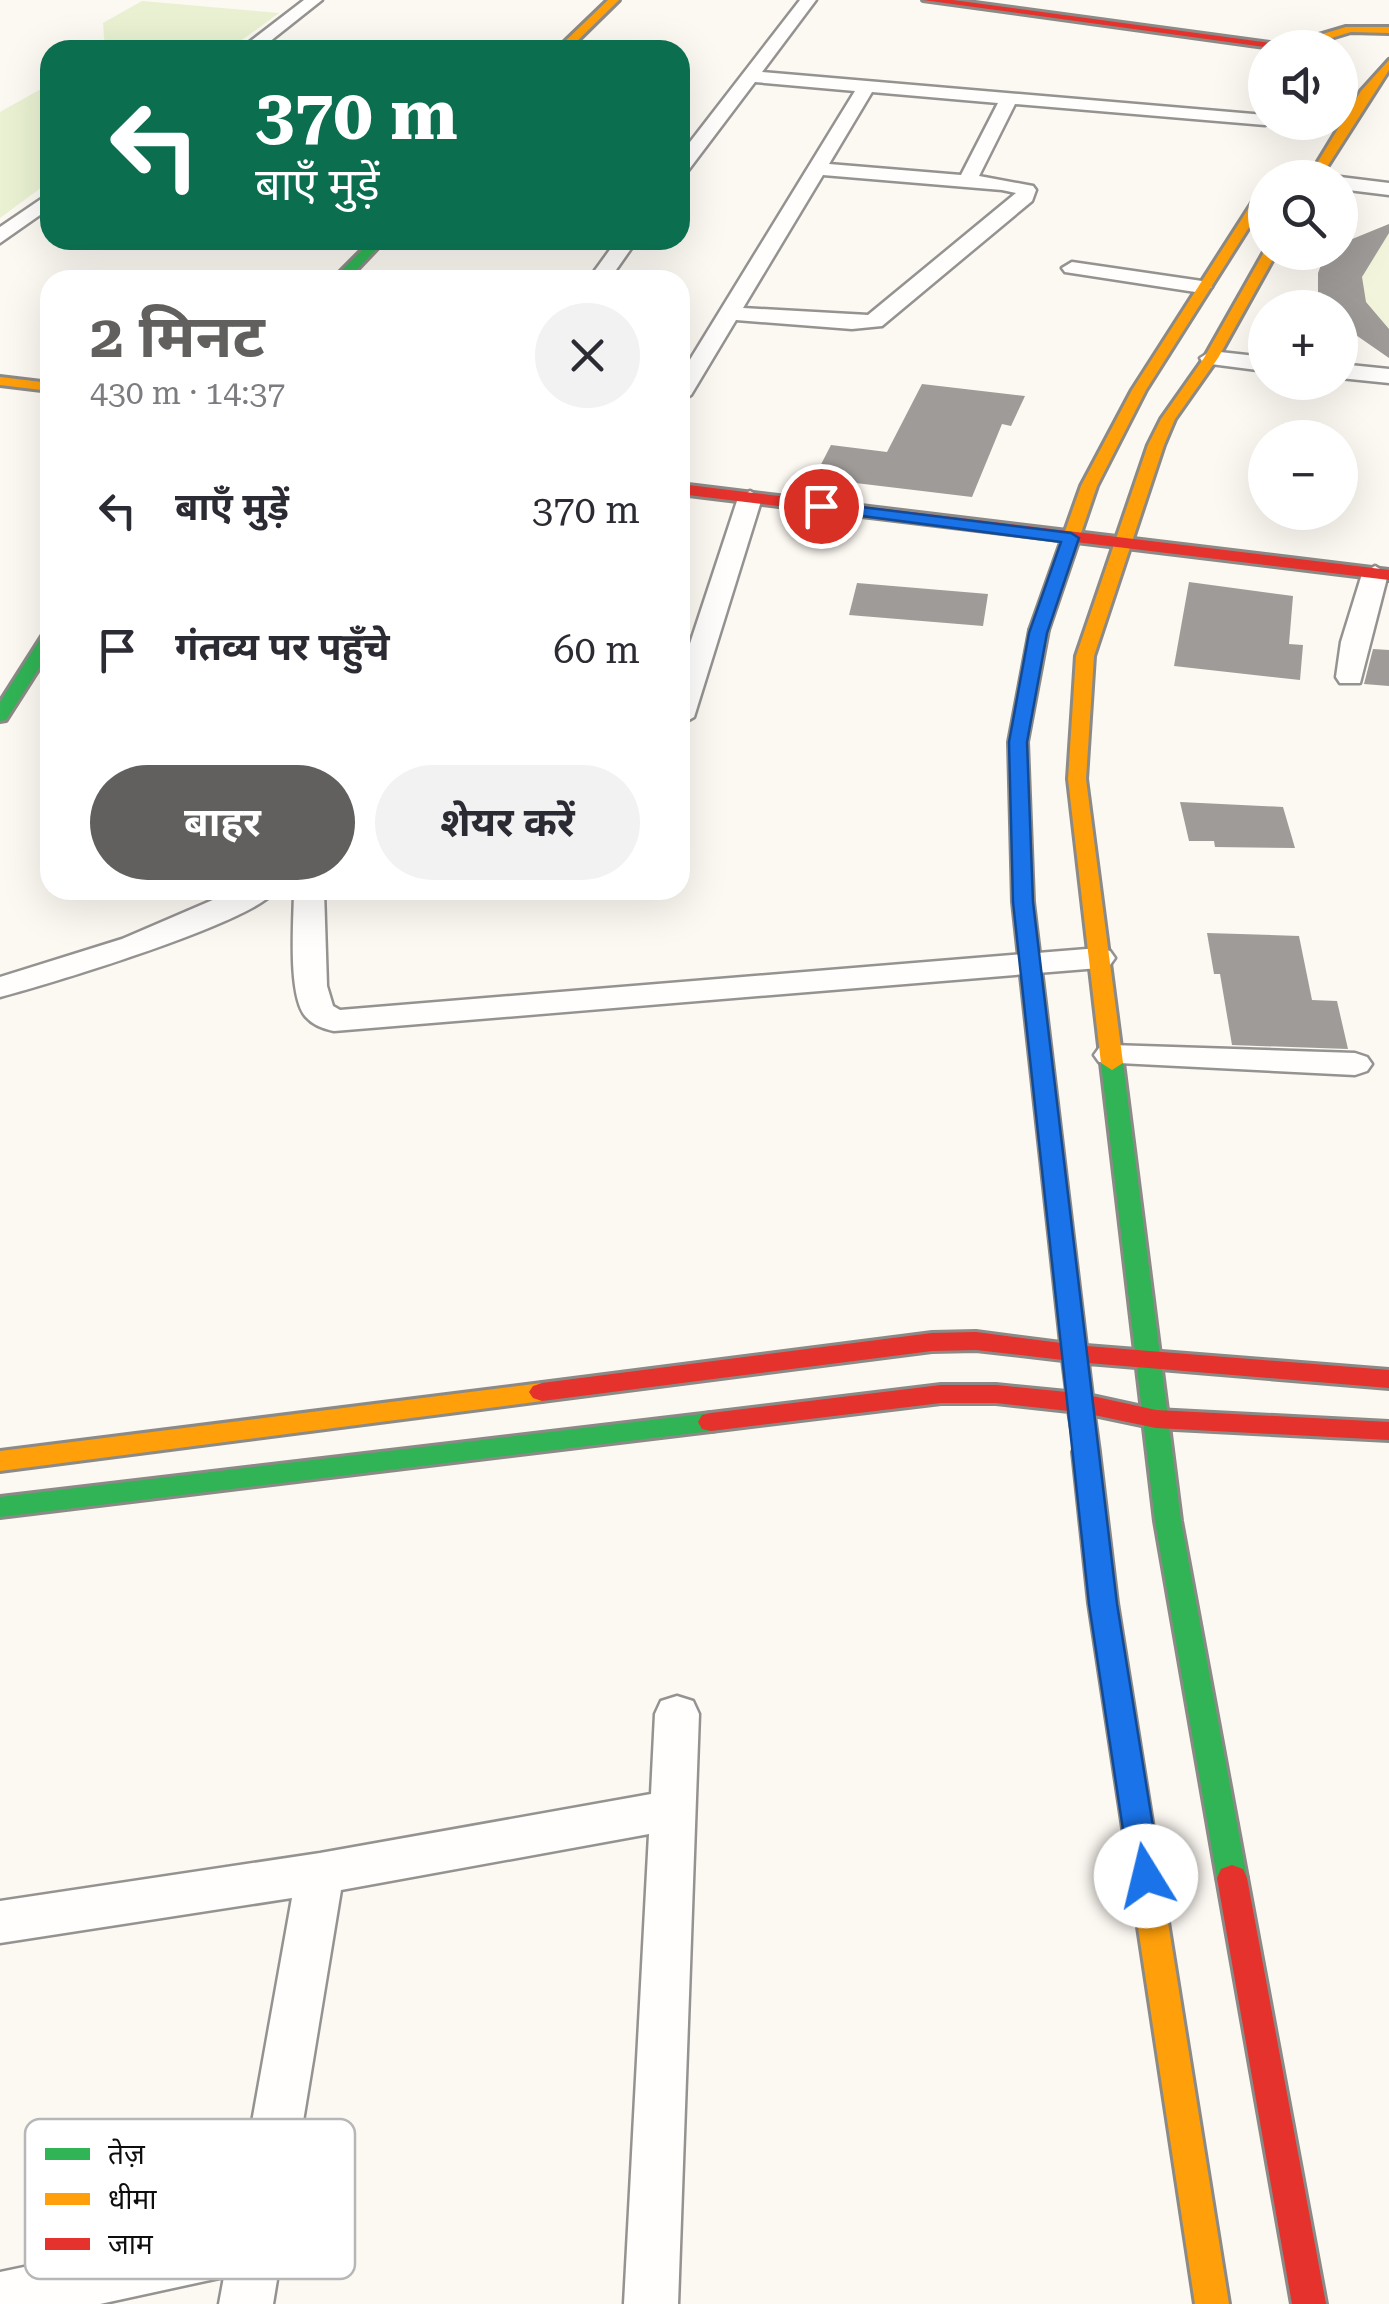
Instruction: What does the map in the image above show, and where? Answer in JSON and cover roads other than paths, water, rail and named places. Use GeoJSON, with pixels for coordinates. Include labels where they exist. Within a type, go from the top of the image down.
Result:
{"type":"FeatureCollection","features":[{"type":"Feature","properties":{"kind":"street"},"geometry":{"type":"LineString","coordinates":[[261,40],[314,0]]}},
{"type":"Feature","properties":{"kind":"street"},"geometry":{"type":"LineString","coordinates":[[690,154],[808,0]]}},
{"type":"Feature","properties":{"kind":"street"},"geometry":{"type":"LineString","coordinates":[[928,0],[1248,38]]}},
{"type":"Feature","properties":{"kind":"street"},"geometry":{"type":"LineString","coordinates":[[572,40],[609,2]]}},
{"type":"Feature","properties":{"kind":"street"},"geometry":{"type":"LineString","coordinates":[[1350,29],[1378,6]]}},
{"type":"Feature","properties":{"kind":"street"},"geometry":{"type":"LineString","coordinates":[[1350,29],[1389,30]]}},
{"type":"Feature","properties":{"kind":"street"},"geometry":{"type":"LineString","coordinates":[[1312,149],[1366,60]]}},
{"type":"Feature","properties":{"kind":"street"},"geometry":{"type":"LineString","coordinates":[[748,76],[1248,119]]}},
{"type":"Feature","properties":{"kind":"street"},"geometry":{"type":"LineString","coordinates":[[690,379],[866,86]]}},
{"type":"Feature","properties":{"kind":"street"},"geometry":{"type":"LineString","coordinates":[[968,180],[1009,98]]}},
{"type":"Feature","properties":{"kind":"street"},"geometry":{"type":"LineString","coordinates":[[1309,140],[1313,160]]}},
{"type":"Feature","properties":{"kind":"street"},"geometry":{"type":"LineString","coordinates":[[730,313],[852,323],[874,321],[1025,197],[1026,190],[968,180],[816,169]]}},
{"type":"Feature","properties":{"kind":"street"},"geometry":{"type":"LineString","coordinates":[[1358,185],[1389,189]]}},
{"type":"Feature","properties":{"kind":"street"},"geometry":{"type":"LineString","coordinates":[[0,236],[40,206]]}},
{"type":"Feature","properties":{"kind":"street"},"geometry":{"type":"LineString","coordinates":[[1212,2304],[1103,1604],[1023,902],[1018,742],[1038,633],[1089,486],[1139,390],[1248,218]]}},
{"type":"Feature","properties":{"kind":"street"},"geometry":{"type":"LineString","coordinates":[[349,270],[369,250]]}},
{"type":"Feature","properties":{"kind":"street"},"geometry":{"type":"LineString","coordinates":[[1072,268],[1202,287]]}},
{"type":"Feature","properties":{"kind":"street"},"geometry":{"type":"LineString","coordinates":[[1261,270],[1211,358],[1162,432],[1120,544],[1084,656],[1077,779],[1168,1520],[1310,2304]]}},
{"type":"Feature","properties":{"kind":"street"},"geometry":{"type":"LineString","coordinates":[[1211,358],[1248,362]]}},
{"type":"Feature","properties":{"kind":"street"},"geometry":{"type":"LineString","coordinates":[[1358,373],[1389,376]]}},
{"type":"Feature","properties":{"kind":"street"},"geometry":{"type":"LineString","coordinates":[[0,381],[40,387]]}},
{"type":"Feature","properties":{"kind":"street"},"geometry":{"type":"LineString","coordinates":[[690,490],[1382,574],[1354,642],[1350,677]]}},
{"type":"Feature","properties":{"kind":"street"},"geometry":{"type":"LineString","coordinates":[[690,686],[750,498]]}},
{"type":"Feature","properties":{"kind":"street"},"geometry":{"type":"LineString","coordinates":[[0,716],[40,654]]}},
{"type":"Feature","properties":{"kind":"street"},"geometry":{"type":"LineString","coordinates":[[0,987],[67,970],[153,940],[233,900]]}},
{"type":"Feature","properties":{"kind":"street"},"geometry":{"type":"LineString","coordinates":[[308,900],[311,986],[318,1011],[334,1021],[1099,958]]}},
{"type":"Feature","properties":{"kind":"street"},"geometry":{"type":"LineString","coordinates":[[1111,1054],[1354,1064]]}},
{"type":"Feature","properties":{"kind":"street"},"geometry":{"type":"LineString","coordinates":[[0,1460],[932,1342],[976,1341],[1149,1362],[1389,1378]]}},
{"type":"Feature","properties":{"kind":"street"},"geometry":{"type":"LineString","coordinates":[[0,1506],[941,1394],[996,1394],[1080,1403],[1156,1419],[1389,1432]]}},
{"type":"Feature","properties":{"kind":"street"},"geometry":{"type":"LineString","coordinates":[[651,2304],[677,1714]]}},
{"type":"Feature","properties":{"kind":"street"},"geometry":{"type":"LineString","coordinates":[[0,1922],[320,1873],[673,1810]]}},
{"type":"Feature","properties":{"kind":"street"},"geometry":{"type":"LineString","coordinates":[[278,2119],[320,1873]]}},
{"type":"Feature","properties":{"kind":"street"},"geometry":{"type":"LineString","coordinates":[[0,2298],[90,2279]]}},
{"type":"Feature","properties":{"kind":"street"},"geometry":{"type":"LineString","coordinates":[[246,2304],[250,2279]]}}]}
